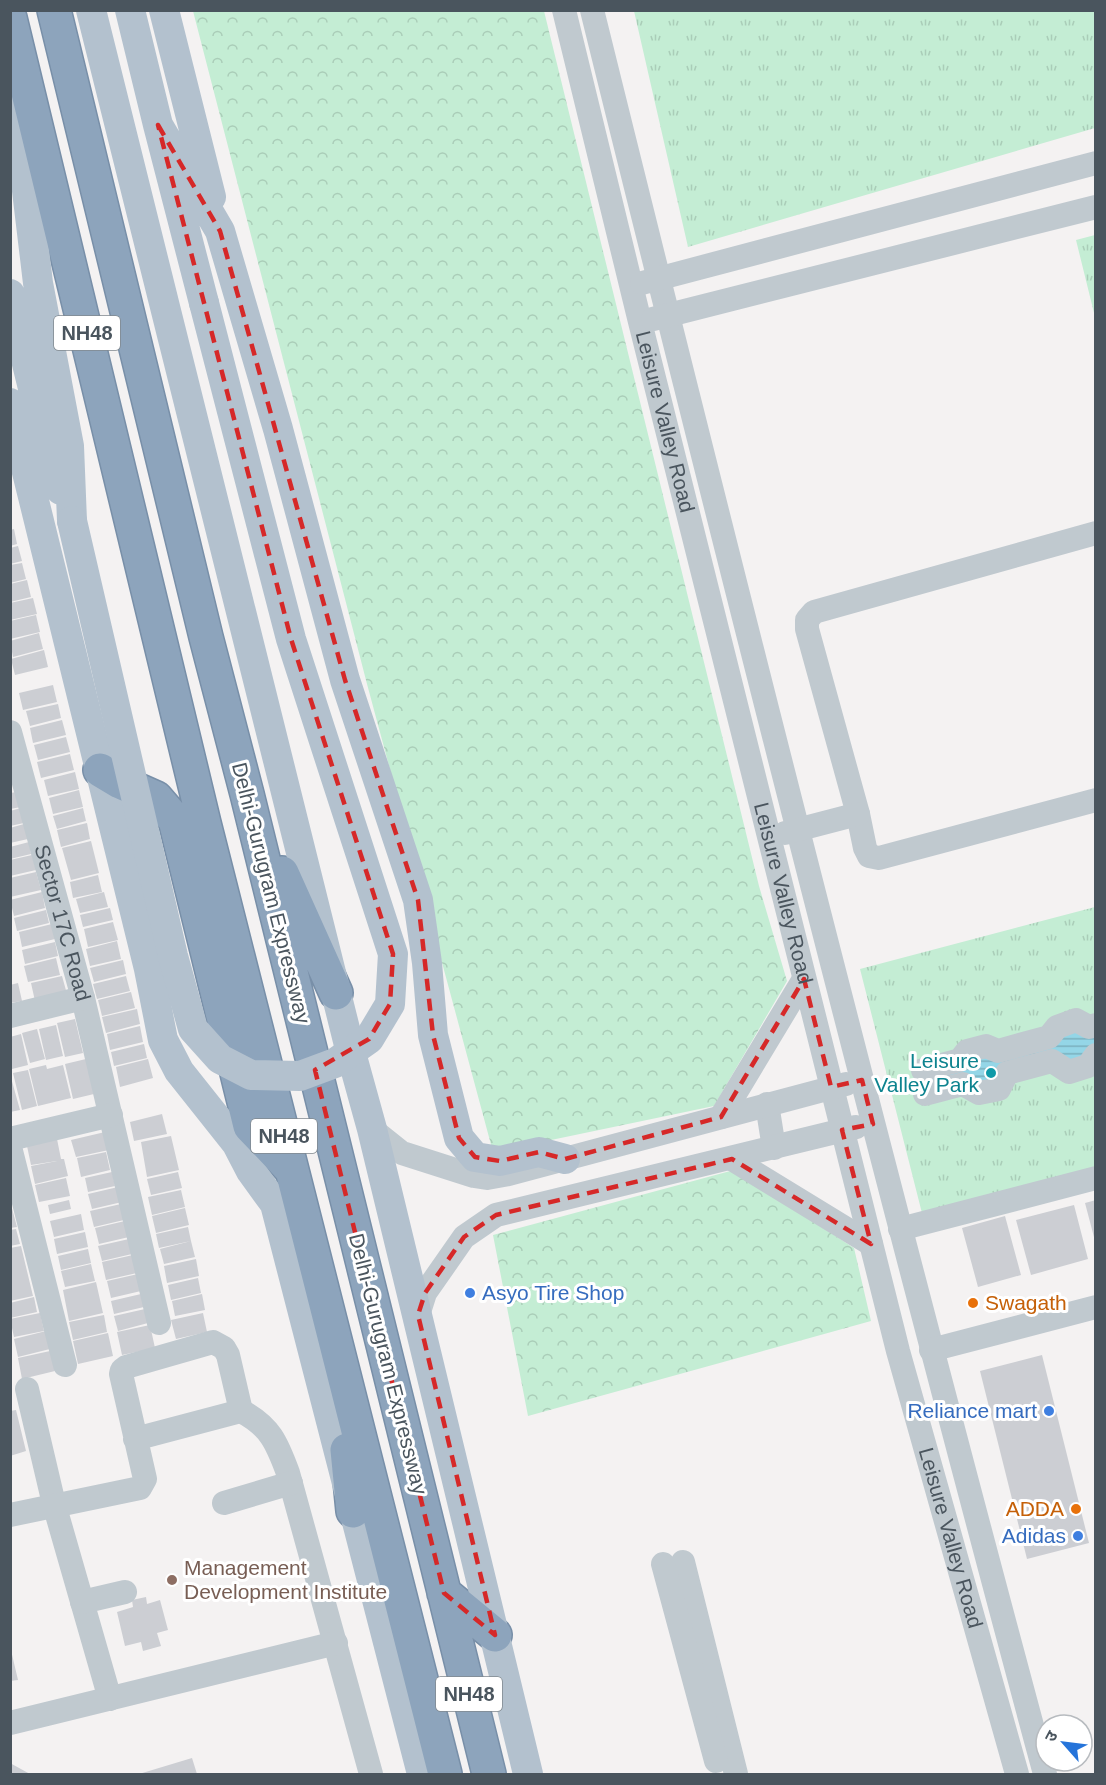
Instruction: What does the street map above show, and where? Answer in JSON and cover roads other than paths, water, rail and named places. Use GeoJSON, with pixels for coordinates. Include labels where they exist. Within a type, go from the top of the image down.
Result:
{"type":"FeatureCollection","features":[{"type":"Feature","properties":{"kind":"highway","name":"Delhi-Gurugram Expressway"},"geometry":{"type":"LineString","coordinates":[[54,10],[206,638],[247,794],[489,1774]]}},
{"type":"Feature","properties":{"kind":"highway","name":"Delhi-Gurugram Expressway"},"geometry":{"type":"LineString","coordinates":[[10,18],[207,834],[445,1774]]}},
{"type":"Feature","properties":{"kind":"highway"},"geometry":{"type":"LineString","coordinates":[[100,770],[156,798],[175,820],[250,1126],[292,1170]]}},
{"type":"Feature","properties":{"kind":"highway"},"geometry":{"type":"LineString","coordinates":[[247,794],[336,993]]}},
{"type":"Feature","properties":{"kind":"highway"},"geometry":{"type":"LineString","coordinates":[[336,1340],[353,1511]]}},
{"type":"Feature","properties":{"kind":"highway"},"geometry":{"type":"LineString","coordinates":[[447,1603],[495,1635]]}},
{"type":"Feature","properties":{"kind":"main road"},"geometry":{"type":"LineString","coordinates":[[91,10],[372,1129],[528,1774]]}},
{"type":"Feature","properties":{"kind":"main road"},"geometry":{"type":"LineString","coordinates":[[10,294],[50,458],[72,521],[173,956],[193,1029],[220,1059],[251,1075],[300,1077],[335,1063],[369,1039],[390,1004],[393,954],[291,639],[130,10]]}},
{"type":"Feature","properties":{"kind":"main road"},"geometry":{"type":"LineString","coordinates":[[164,10],[219,231],[278,429],[345,680],[418,900],[434,1035],[459,1138],[475,1157],[500,1161],[539,1152],[565,1159]]}},
{"type":"Feature","properties":{"kind":"main road"},"geometry":{"type":"LineString","coordinates":[[10,56],[38,283],[69,446],[72,521]]}},
{"type":"Feature","properties":{"kind":"main road"},"geometry":{"type":"LineString","coordinates":[[158,125],[219,231]]}},
{"type":"Feature","properties":{"kind":"main road"},"geometry":{"type":"LineString","coordinates":[[10,403],[149,969],[163,1040],[179,1071],[237,1144],[274,1204],[422,1774]]}},
{"type":"Feature","properties":{"kind":"main road"},"geometry":{"type":"LineString","coordinates":[[432,1545],[464,1506]]}},
{"type":"Feature","properties":{"kind":"street","name":"Leisure Valley Road"},"geometry":{"type":"LineString","coordinates":[[564,10],[901,1363],[1017,1774]]}},
{"type":"Feature","properties":{"kind":"street","name":"Leisure Valley Road"},"geometry":{"type":"LineString","coordinates":[[592,10],[667,316],[931,1350],[1045,1774]]}},
{"type":"Feature","properties":{"kind":"street"},"geometry":{"type":"LineString","coordinates":[[632,287],[658,278],[1095,163]]}},
{"type":"Feature","properties":{"kind":"street"},"geometry":{"type":"LineString","coordinates":[[640,322],[1095,207]]}},
{"type":"Feature","properties":{"kind":"street"},"geometry":{"type":"LineString","coordinates":[[1095,533],[814,612],[807,620],[807,629],[869,856],[879,858],[1095,800]]}},
{"type":"Feature","properties":{"kind":"street","name":"Sector 17C Road"},"geometry":{"type":"LineString","coordinates":[[10,732],[82,998],[159,1323]]}},
{"type":"Feature","properties":{"kind":"street"},"geometry":{"type":"LineString","coordinates":[[769,839],[858,814]]}},
{"type":"Feature","properties":{"kind":"street"},"geometry":{"type":"LineString","coordinates":[[721,1116],[804,979]]}},
{"type":"Feature","properties":{"kind":"street"},"geometry":{"type":"LineString","coordinates":[[10,1016],[82,998]]}},
{"type":"Feature","properties":{"kind":"street"},"geometry":{"type":"LineString","coordinates":[[923,1070],[960,1060],[967,1051],[986,1046],[998,1051],[1049,1037],[1057,1027],[1076,1020],[1089,1027],[1095,1025]]}},
{"type":"Feature","properties":{"kind":"street"},"geometry":{"type":"LineString","coordinates":[[925,1094],[963,1084],[979,1093],[999,1089],[1007,1073],[1052,1062],[1069,1071],[1089,1066],[1095,1055]]}},
{"type":"Feature","properties":{"kind":"street"},"geometry":{"type":"LineString","coordinates":[[372,1129],[402,1153],[474,1176],[488,1178],[862,1080]]}},
{"type":"Feature","properties":{"kind":"street"},"geometry":{"type":"LineString","coordinates":[[767,1104],[774,1148]]}},
{"type":"Feature","properties":{"kind":"street"},"geometry":{"type":"LineString","coordinates":[[10,1139],[111,1115]]}},
{"type":"Feature","properties":{"kind":"street"},"geometry":{"type":"LineString","coordinates":[[418,1315],[425,1293],[464,1237],[496,1215],[873,1124]]}},
{"type":"Feature","properties":{"kind":"street"},"geometry":{"type":"LineString","coordinates":[[10,1147],[65,1365]]}},
{"type":"Feature","properties":{"kind":"street"},"geometry":{"type":"LineString","coordinates":[[732,1159],[871,1244]]}},
{"type":"Feature","properties":{"kind":"street"},"geometry":{"type":"LineString","coordinates":[[900,1229],[1095,1178]]}},
{"type":"Feature","properties":{"kind":"street"},"geometry":{"type":"LineString","coordinates":[[931,1350],[1095,1307]]}},
{"type":"Feature","properties":{"kind":"street"},"geometry":{"type":"LineString","coordinates":[[10,1515],[54,1504],[140,1488],[145,1479],[121,1374],[122,1370],[213,1342],[224,1348],[228,1355],[241,1411],[267,1429],[279,1447],[291,1483],[371,1774]]}},
{"type":"Feature","properties":{"kind":"street"},"geometry":{"type":"LineString","coordinates":[[27,1389],[54,1504],[110,1699]]}},
{"type":"Feature","properties":{"kind":"street"},"geometry":{"type":"LineString","coordinates":[[135,1439],[241,1411]]}},
{"type":"Feature","properties":{"kind":"street"},"geometry":{"type":"LineString","coordinates":[[224,1503],[291,1483]]}},
{"type":"Feature","properties":{"kind":"street"},"geometry":{"type":"LineString","coordinates":[[673,1563],[720,1774]]}},
{"type":"Feature","properties":{"kind":"street"},"geometry":{"type":"LineString","coordinates":[[82,1602],[125,1592]]}},
{"type":"Feature","properties":{"kind":"street"},"geometry":{"type":"LineString","coordinates":[[681,1595],[736,1774]]}},
{"type":"Feature","properties":{"kind":"street"},"geometry":{"type":"LineString","coordinates":[[10,1723],[336,1643]]}},
{"type":"Feature","properties":{"kind":"water"},"geometry":{"type":"Polygon","coordinates":[[[1095,1025],[1095,1055],[1088,1066],[1052,1062],[999,1089],[926,1092],[921,1072],[1095,1025]]]}},
{"type":"Feature","properties":{"kind":"place","name":"Leisure Valley Park"},"geometry":{"type":"Point","coordinates":[991,1073]}},
{"type":"Feature","properties":{"kind":"place","name":"Asyo Tire Shop"},"geometry":{"type":"Point","coordinates":[470,1293]}},
{"type":"Feature","properties":{"kind":"place","name":"Swagath"},"geometry":{"type":"Point","coordinates":[973,1303]}},
{"type":"Feature","properties":{"kind":"place","name":"Reliance mart"},"geometry":{"type":"Point","coordinates":[1049,1411]}},
{"type":"Feature","properties":{"kind":"place","name":"ADDA"},"geometry":{"type":"Point","coordinates":[1076,1509]}},
{"type":"Feature","properties":{"kind":"place","name":"Adidas"},"geometry":{"type":"Point","coordinates":[1078,1536]}},
{"type":"Feature","properties":{"kind":"place","name":"Management Development Institute"},"geometry":{"type":"Point","coordinates":[172,1580]}}]}
